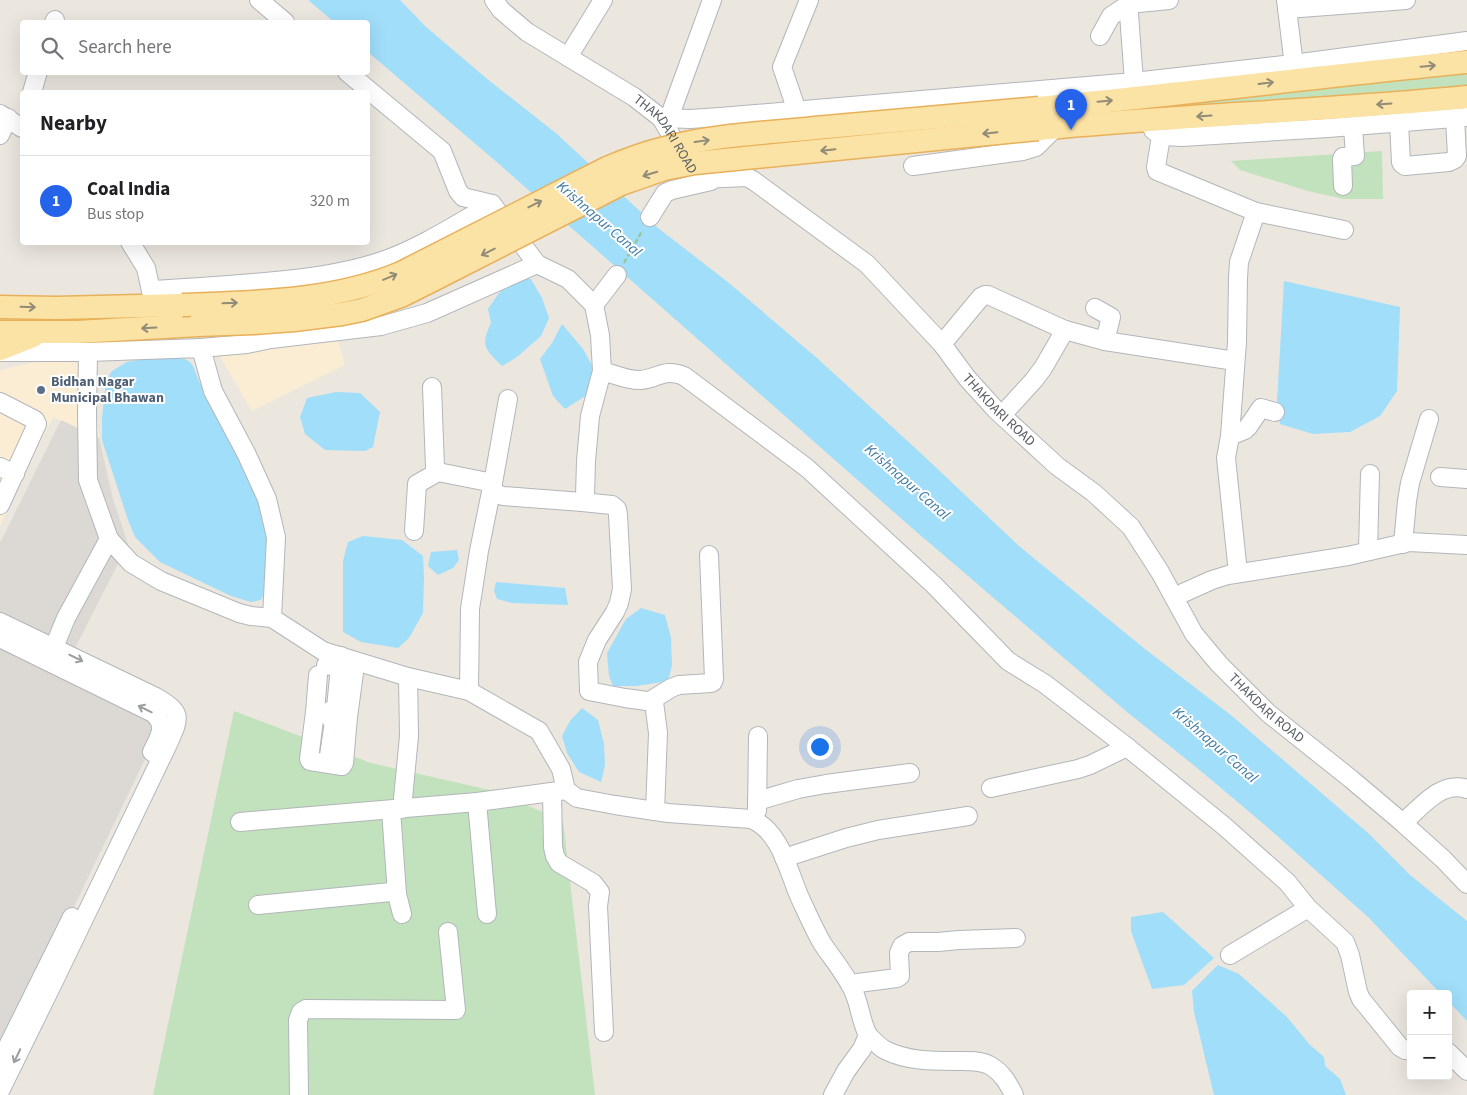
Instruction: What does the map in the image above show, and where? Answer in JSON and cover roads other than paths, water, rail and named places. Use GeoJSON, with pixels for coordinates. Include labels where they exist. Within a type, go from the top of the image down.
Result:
{"type":"FeatureCollection","features":[{"type":"Feature","properties":{"kind":"main road"},"geometry":{"type":"LineString","coordinates":[[0,332],[77,332],[278,321],[318,318],[362,310],[400,296],[437,278],[621,184],[664,170],[695,163],[1044,121],[1123,100],[1294,72],[1467,62]]}},
{"type":"Feature","properties":{"kind":"main road"},"geometry":{"type":"LineString","coordinates":[[0,307],[56,308],[153,298],[182,305],[250,302],[349,290],[380,282],[400,273],[607,168],[666,147],[697,141],[902,119],[1144,120],[1382,105],[1467,97]]}},
{"type":"Feature","properties":{"kind":"main road"},"geometry":{"type":"LineString","coordinates":[[0,351],[45,332]]}},
{"type":"Feature","properties":{"kind":"street"},"geometry":{"type":"LineString","coordinates":[[259,0],[283,20]]}},
{"type":"Feature","properties":{"kind":"street","name":"THAKDARI ROAD"},"geometry":{"type":"LineString","coordinates":[[494,0],[501,10],[527,32],[665,118],[696,177],[701,179],[748,177],[867,264],[942,344],[967,378],[1002,415],[1056,466],[1094,493],[1130,526],[1160,572],[1194,634],[1219,664],[1268,713],[1403,823],[1443,859],[1467,884]]}},
{"type":"Feature","properties":{"kind":"street"},"geometry":{"type":"LineString","coordinates":[[568,57],[603,0]]}},
{"type":"Feature","properties":{"kind":"street"},"geometry":{"type":"LineString","coordinates":[[712,0],[665,118],[712,118],[1134,82],[1294,72],[1467,41]]}},
{"type":"Feature","properties":{"kind":"street"},"geometry":{"type":"LineString","coordinates":[[797,111],[782,67],[809,0]]}},
{"type":"Feature","properties":{"kind":"street"},"geometry":{"type":"LineString","coordinates":[[1100,36],[1112,16],[1129,2],[1169,0]]}},
{"type":"Feature","properties":{"kind":"street"},"geometry":{"type":"LineString","coordinates":[[1294,72],[1286,5],[1406,0]]}},
{"type":"Feature","properties":{"kind":"street"},"geometry":{"type":"LineString","coordinates":[[1129,2],[1134,82]]}},
{"type":"Feature","properties":{"kind":"street"},"geometry":{"type":"LineString","coordinates":[[33,90],[37,75]]}},
{"type":"Feature","properties":{"kind":"street"},"geometry":{"type":"LineString","coordinates":[[351,75],[369,90]]}},
{"type":"Feature","properties":{"kind":"street"},"geometry":{"type":"LineString","coordinates":[[370,91],[442,151],[458,191],[463,196],[492,204],[537,264],[568,279],[594,305],[600,335],[602,371],[590,416],[585,496],[582,502]]}},
{"type":"Feature","properties":{"kind":"street"},"geometry":{"type":"LineString","coordinates":[[1144,120],[1161,136],[1182,137],[1353,127],[1399,123],[1461,118],[1457,156],[1449,162],[1405,166],[1401,162],[1399,123]]}},
{"type":"Feature","properties":{"kind":"street"},"geometry":{"type":"LineString","coordinates":[[913,166],[1023,151],[1036,147],[1044,121]]}},
{"type":"Feature","properties":{"kind":"street"},"geometry":{"type":"LineString","coordinates":[[0,135],[15,122]]}},
{"type":"Feature","properties":{"kind":"street"},"geometry":{"type":"LineString","coordinates":[[1343,186],[1342,159],[1343,157],[1355,156],[1353,127]]}},
{"type":"Feature","properties":{"kind":"street"},"geometry":{"type":"LineString","coordinates":[[1161,136],[1157,171],[1256,212],[1344,230]]}},
{"type":"Feature","properties":{"kind":"street"},"geometry":{"type":"LineString","coordinates":[[650,217],[665,194],[672,190],[724,178]]}},
{"type":"Feature","properties":{"kind":"street"},"geometry":{"type":"LineString","coordinates":[[132,245],[146,268],[153,298],[205,288],[319,276],[369,265],[419,245],[492,204]]}},
{"type":"Feature","properties":{"kind":"street"},"geometry":{"type":"LineString","coordinates":[[1238,573],[1226,458],[1230,436],[1237,342],[1239,262],[1256,212]]}},
{"type":"Feature","properties":{"kind":"street"},"geometry":{"type":"LineString","coordinates":[[0,351],[88,352],[200,348],[247,344],[271,339],[381,326],[427,313],[537,264]]}},
{"type":"Feature","properties":{"kind":"street"},"geometry":{"type":"LineString","coordinates":[[594,305],[616,275]]}},
{"type":"Feature","properties":{"kind":"street"},"geometry":{"type":"LineString","coordinates":[[942,344],[981,297],[988,295],[1065,330],[1105,341],[1235,361]]}},
{"type":"Feature","properties":{"kind":"street"},"geometry":{"type":"LineString","coordinates":[[1095,308],[1111,316],[1105,341]]}},
{"type":"Feature","properties":{"kind":"street"},"geometry":{"type":"LineString","coordinates":[[1002,415],[1043,368],[1065,330]]}},
{"type":"Feature","properties":{"kind":"street"},"geometry":{"type":"LineString","coordinates":[[200,348],[213,391],[246,453],[267,500],[276,537],[272,618]]}},
{"type":"Feature","properties":{"kind":"street"},"geometry":{"type":"LineString","coordinates":[[88,352],[88,480],[108,539],[131,563],[161,581],[239,613],[272,618],[324,651],[331,666],[334,715],[328,763]]}},
{"type":"Feature","properties":{"kind":"street"},"geometry":{"type":"LineString","coordinates":[[602,371],[633,380],[644,380],[664,373],[674,372],[684,376],[807,468],[934,586],[1008,661],[1046,684],[1127,747],[1224,826],[1287,882],[1308,908],[1345,942],[1361,999],[1400,1047],[1407,1050]]}},
{"type":"Feature","properties":{"kind":"street"},"geometry":{"type":"LineString","coordinates":[[432,387],[435,467],[438,472],[492,488],[503,496],[612,505],[616,509],[618,515],[622,589],[615,612],[598,640],[588,662],[589,691],[654,702],[658,733],[655,811]]}},
{"type":"Feature","properties":{"kind":"street"},"geometry":{"type":"LineString","coordinates":[[469,691],[470,609],[479,550],[508,399]]}},
{"type":"Feature","properties":{"kind":"street"},"geometry":{"type":"LineString","coordinates":[[0,402],[35,420],[37,424],[7,471],[0,505]]}},
{"type":"Feature","properties":{"kind":"street"},"geometry":{"type":"LineString","coordinates":[[1230,436],[1245,430],[1261,408],[1275,412]]}},
{"type":"Feature","properties":{"kind":"street"},"geometry":{"type":"LineString","coordinates":[[1403,544],[1410,483],[1429,419]]}},
{"type":"Feature","properties":{"kind":"street"},"geometry":{"type":"LineString","coordinates":[[414,531],[417,484],[438,472]]}},
{"type":"Feature","properties":{"kind":"street"},"geometry":{"type":"LineString","coordinates":[[1368,551],[1370,474]]}},
{"type":"Feature","properties":{"kind":"street"},"geometry":{"type":"LineString","coordinates":[[1440,477],[1467,480]]}},
{"type":"Feature","properties":{"kind":"street"},"geometry":{"type":"LineString","coordinates":[[51,655],[66,618],[108,539]]}},
{"type":"Feature","properties":{"kind":"street"},"geometry":{"type":"LineString","coordinates":[[1174,597],[1212,580],[1238,573],[1368,551],[1409,542],[1467,546]]}},
{"type":"Feature","properties":{"kind":"street"},"geometry":{"type":"LineString","coordinates":[[650,701],[679,685],[713,682],[708,555]]}},
{"type":"Feature","properties":{"kind":"street"},"geometry":{"type":"LineString","coordinates":[[0,627],[153,713],[159,719],[161,731],[120,819],[0,1062]]}},
{"type":"Feature","properties":{"kind":"street"},"geometry":{"type":"LineString","coordinates":[[0,1091],[168,744],[177,720],[175,710],[156,697],[51,655]]}},
{"type":"Feature","properties":{"kind":"street"},"geometry":{"type":"LineString","coordinates":[[331,666],[408,677],[469,691],[540,731],[561,769],[553,848],[555,856],[559,863],[593,883],[600,892],[598,906],[604,1032]]}},
{"type":"Feature","properties":{"kind":"street"},"geometry":{"type":"LineString","coordinates":[[402,914],[397,894],[396,809],[408,736],[408,677]]}},
{"type":"Feature","properties":{"kind":"street"},"geometry":{"type":"LineString","coordinates":[[757,821],[758,736]]}},
{"type":"Feature","properties":{"kind":"street"},"geometry":{"type":"LineString","coordinates":[[991,788],[1078,769],[1127,747]]}},
{"type":"Feature","properties":{"kind":"street"},"geometry":{"type":"LineString","coordinates":[[757,801],[798,789],[910,773]]}},
{"type":"Feature","properties":{"kind":"street"},"geometry":{"type":"LineString","coordinates":[[1403,823],[1438,792],[1451,787],[1467,789]]}},
{"type":"Feature","properties":{"kind":"street"},"geometry":{"type":"LineString","coordinates":[[240,822],[477,802],[559,791],[592,802],[655,811],[757,821],[773,836],[800,898],[822,942],[850,984],[868,1035],[884,1050],[900,1056],[922,1060],[971,1061],[988,1064],[998,1071],[1014,1095]]}},
{"type":"Feature","properties":{"kind":"street"},"geometry":{"type":"LineString","coordinates":[[477,802],[487,914]]}},
{"type":"Feature","properties":{"kind":"street"},"geometry":{"type":"LineString","coordinates":[[784,858],[878,830],[968,816]]}},
{"type":"Feature","properties":{"kind":"street"},"geometry":{"type":"LineString","coordinates":[[258,905],[391,892],[397,894]]}},
{"type":"Feature","properties":{"kind":"street"},"geometry":{"type":"LineString","coordinates":[[1230,955],[1308,908]]}},
{"type":"Feature","properties":{"kind":"street"},"geometry":{"type":"LineString","coordinates":[[299,1095],[298,1020],[301,1012],[306,1009],[456,1010],[448,932]]}},
{"type":"Feature","properties":{"kind":"street"},"geometry":{"type":"LineString","coordinates":[[850,984],[898,978],[900,976],[899,952],[902,946],[909,942],[1016,938]]}},
{"type":"Feature","properties":{"kind":"street"},"geometry":{"type":"LineString","coordinates":[[833,1095],[846,1071],[862,1049],[868,1035]]}},
{"type":"Feature","properties":{"kind":"street"},"geometry":{"type":"LineString","coordinates":[[1452,1056],[1467,1071]]}},
{"type":"Feature","properties":{"kind":"water","name":"Krishnapur Canal"},"geometry":{"type":"Polygon","coordinates":[[[308,0],[400,0],[425,26],[486,78],[557,134],[658,228],[729,283],[817,358],[1019,546],[1145,649],[1232,716],[1368,833],[1410,875],[1467,921],[1467,1021],[1452,1005],[1452,990],[1437,990],[1368,917],[1266,826],[1127,712],[912,528],[499,164],[370,54],[370,20],[332,20],[308,0]]]}},
{"type":"Feature","properties":{"kind":"water"},"geometry":{"type":"Polygon","coordinates":[[[518,278],[531,279],[542,298],[549,318],[541,336],[517,357],[502,366],[486,347],[486,337],[491,323],[488,309],[499,293],[518,278]]]}},
{"type":"Feature","properties":{"kind":"water"},"geometry":{"type":"Polygon","coordinates":[[[1284,281],[1400,307],[1397,391],[1380,416],[1350,432],[1313,434],[1280,424],[1277,401],[1284,281]]]}},
{"type":"Feature","properties":{"kind":"water"},"geometry":{"type":"Polygon","coordinates":[[[562,324],[583,349],[595,371],[590,393],[565,409],[553,396],[540,359],[552,343],[562,324]]]}},
{"type":"Feature","properties":{"kind":"water"},"geometry":{"type":"Polygon","coordinates":[[[177,358],[187,360],[194,368],[199,381],[263,500],[269,543],[265,591],[261,600],[251,602],[231,596],[160,562],[135,537],[128,520],[102,440],[106,381],[112,371],[127,362],[143,359],[177,358]]]}},
{"type":"Feature","properties":{"kind":"water"},"geometry":{"type":"Polygon","coordinates":[[[336,392],[360,393],[380,412],[373,447],[365,451],[325,450],[305,434],[300,417],[307,398],[336,392]]]}},
{"type":"Feature","properties":{"kind":"water"},"geometry":{"type":"Polygon","coordinates":[[[363,536],[402,540],[423,556],[423,613],[409,638],[398,648],[361,642],[343,632],[343,561],[348,542],[363,536]]]}},
{"type":"Feature","properties":{"kind":"water"},"geometry":{"type":"Polygon","coordinates":[[[457,550],[459,560],[453,568],[438,575],[428,566],[431,552],[457,550]]]}},
{"type":"Feature","properties":{"kind":"water"},"geometry":{"type":"Polygon","coordinates":[[[496,582],[565,588],[568,605],[512,603],[497,599],[494,591],[496,582]]]}},
{"type":"Feature","properties":{"kind":"water"},"geometry":{"type":"Polygon","coordinates":[[[641,608],[665,615],[671,638],[672,665],[668,681],[637,686],[613,686],[609,676],[607,653],[626,619],[641,608]]]}},
{"type":"Feature","properties":{"kind":"water"},"geometry":{"type":"Polygon","coordinates":[[[582,708],[598,720],[604,744],[605,765],[601,782],[579,772],[567,753],[562,736],[570,721],[582,708]]]}},
{"type":"Feature","properties":{"kind":"water"},"geometry":{"type":"Polygon","coordinates":[[[1163,912],[1214,958],[1184,985],[1152,989],[1131,931],[1131,917],[1163,912]]]}},
{"type":"Feature","properties":{"kind":"water"},"geometry":{"type":"Polygon","coordinates":[[[1218,965],[1239,974],[1287,1017],[1310,1045],[1324,1057],[1325,1066],[1340,1079],[1346,1095],[1214,1095],[1194,1012],[1192,991],[1218,965]]]}},
{"type":"Feature","properties":{"kind":"place","name":"Coal India"},"geometry":{"type":"Point","coordinates":[1071,130]}},
{"type":"Feature","properties":{"kind":"place","name":"Bidhan Nagar Municipal Bhawan"},"geometry":{"type":"Point","coordinates":[41,390]}}]}
